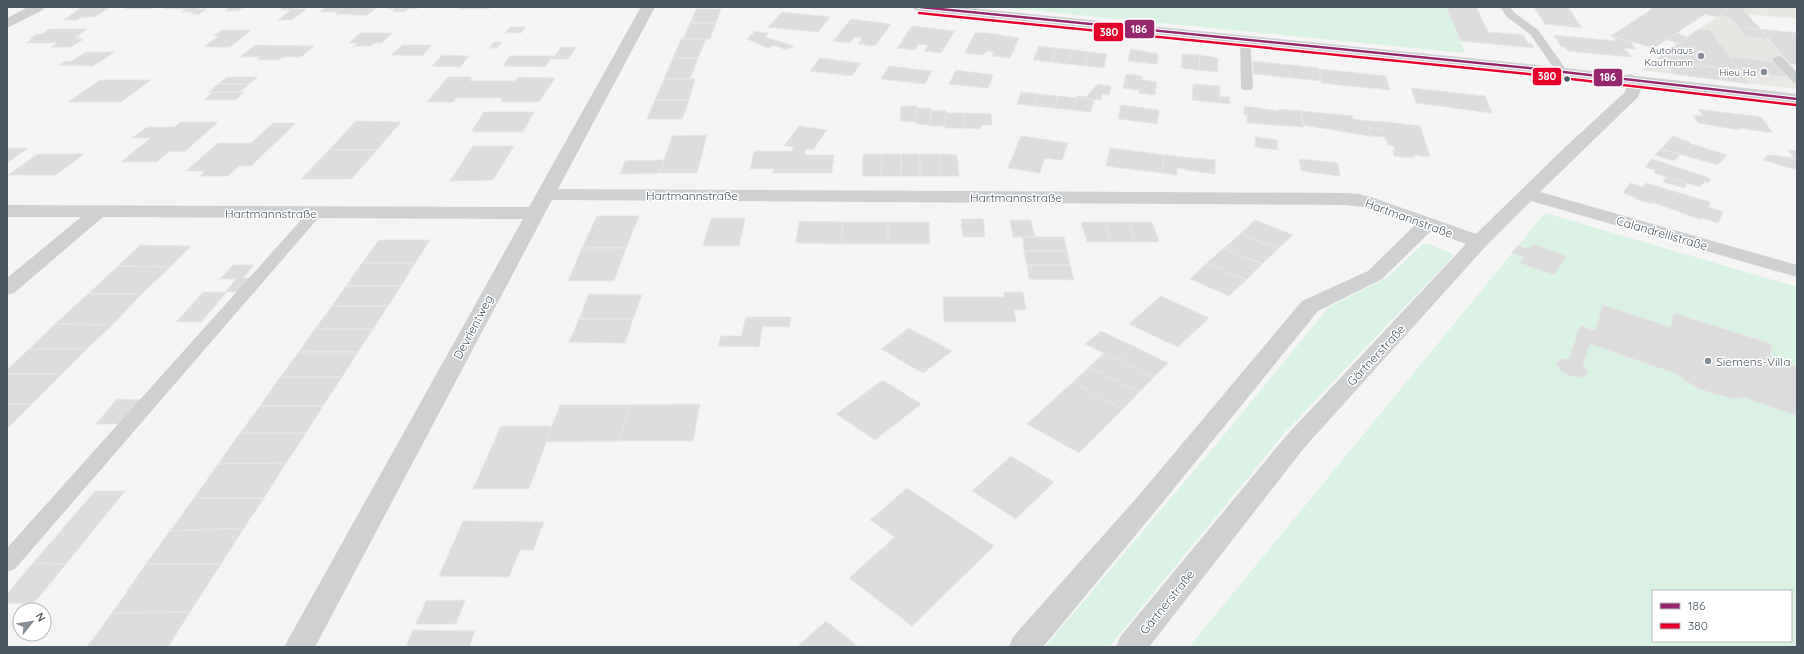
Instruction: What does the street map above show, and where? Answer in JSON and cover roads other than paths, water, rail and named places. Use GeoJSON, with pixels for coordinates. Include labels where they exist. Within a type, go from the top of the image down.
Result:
{"type":"FeatureCollection","features":[{"type":"Feature","properties":{"kind":"street"},"geometry":{"type":"LineString","coordinates":[[7,24],[38,7]]}},
{"type":"Feature","properties":{"kind":"street","name":"Devrientweg"},"geometry":{"type":"LineString","coordinates":[[299,647],[648,7]]}},
{"type":"Feature","properties":{"kind":"street"},"geometry":{"type":"LineString","coordinates":[[920,7],[1630,79],[1797,99]]}},
{"type":"Feature","properties":{"kind":"street","name":"Gärtnerstraße"},"geometry":{"type":"LineString","coordinates":[[1131,647],[1295,442],[1479,242],[1566,155],[1632,94],[1634,87],[1630,79]]}},
{"type":"Feature","properties":{"kind":"street","name":"Hartmannstraße"},"geometry":{"type":"LineString","coordinates":[[546,194],[1344,199],[1359,200],[1370,203],[1479,242]]}},
{"type":"Feature","properties":{"kind":"street","name":"Calandrellistraße"},"geometry":{"type":"LineString","coordinates":[[1528,194],[1797,271]]}},
{"type":"Feature","properties":{"kind":"street","name":"Hartmannstraße"},"geometry":{"type":"LineString","coordinates":[[7,211],[535,213]]}},
{"type":"Feature","properties":{"kind":"street"},"geometry":{"type":"LineString","coordinates":[[7,290],[98,212]]}},
{"type":"Feature","properties":{"kind":"street"},"geometry":{"type":"LineString","coordinates":[[1024,647],[1149,501],[1310,306],[1374,275],[1428,224]]}},
{"type":"Feature","properties":{"kind":"lane"},"geometry":{"type":"LineString","coordinates":[[1505,7],[1511,15],[1534,32],[1562,72]]}},
{"type":"Feature","properties":{"kind":"lane"},"geometry":{"type":"LineString","coordinates":[[1245,40],[1247,87]]}},
{"type":"Feature","properties":{"kind":"lane"},"geometry":{"type":"LineString","coordinates":[[1778,58],[1797,80]]}},
{"type":"Feature","properties":{"kind":"lane"},"geometry":{"type":"LineString","coordinates":[[7,563],[315,213]]}},
{"type":"Feature","properties":{"kind":"place","name":"Autohaus Kaufmann"},"geometry":{"type":"Point","coordinates":[1701,56]}},
{"type":"Feature","properties":{"kind":"place","name":"Hieu Ha"},"geometry":{"type":"Point","coordinates":[1764,72]}},
{"type":"Feature","properties":{"kind":"place","name":"Siemens-Villa"},"geometry":{"type":"Point","coordinates":[1708,361]}}]}
